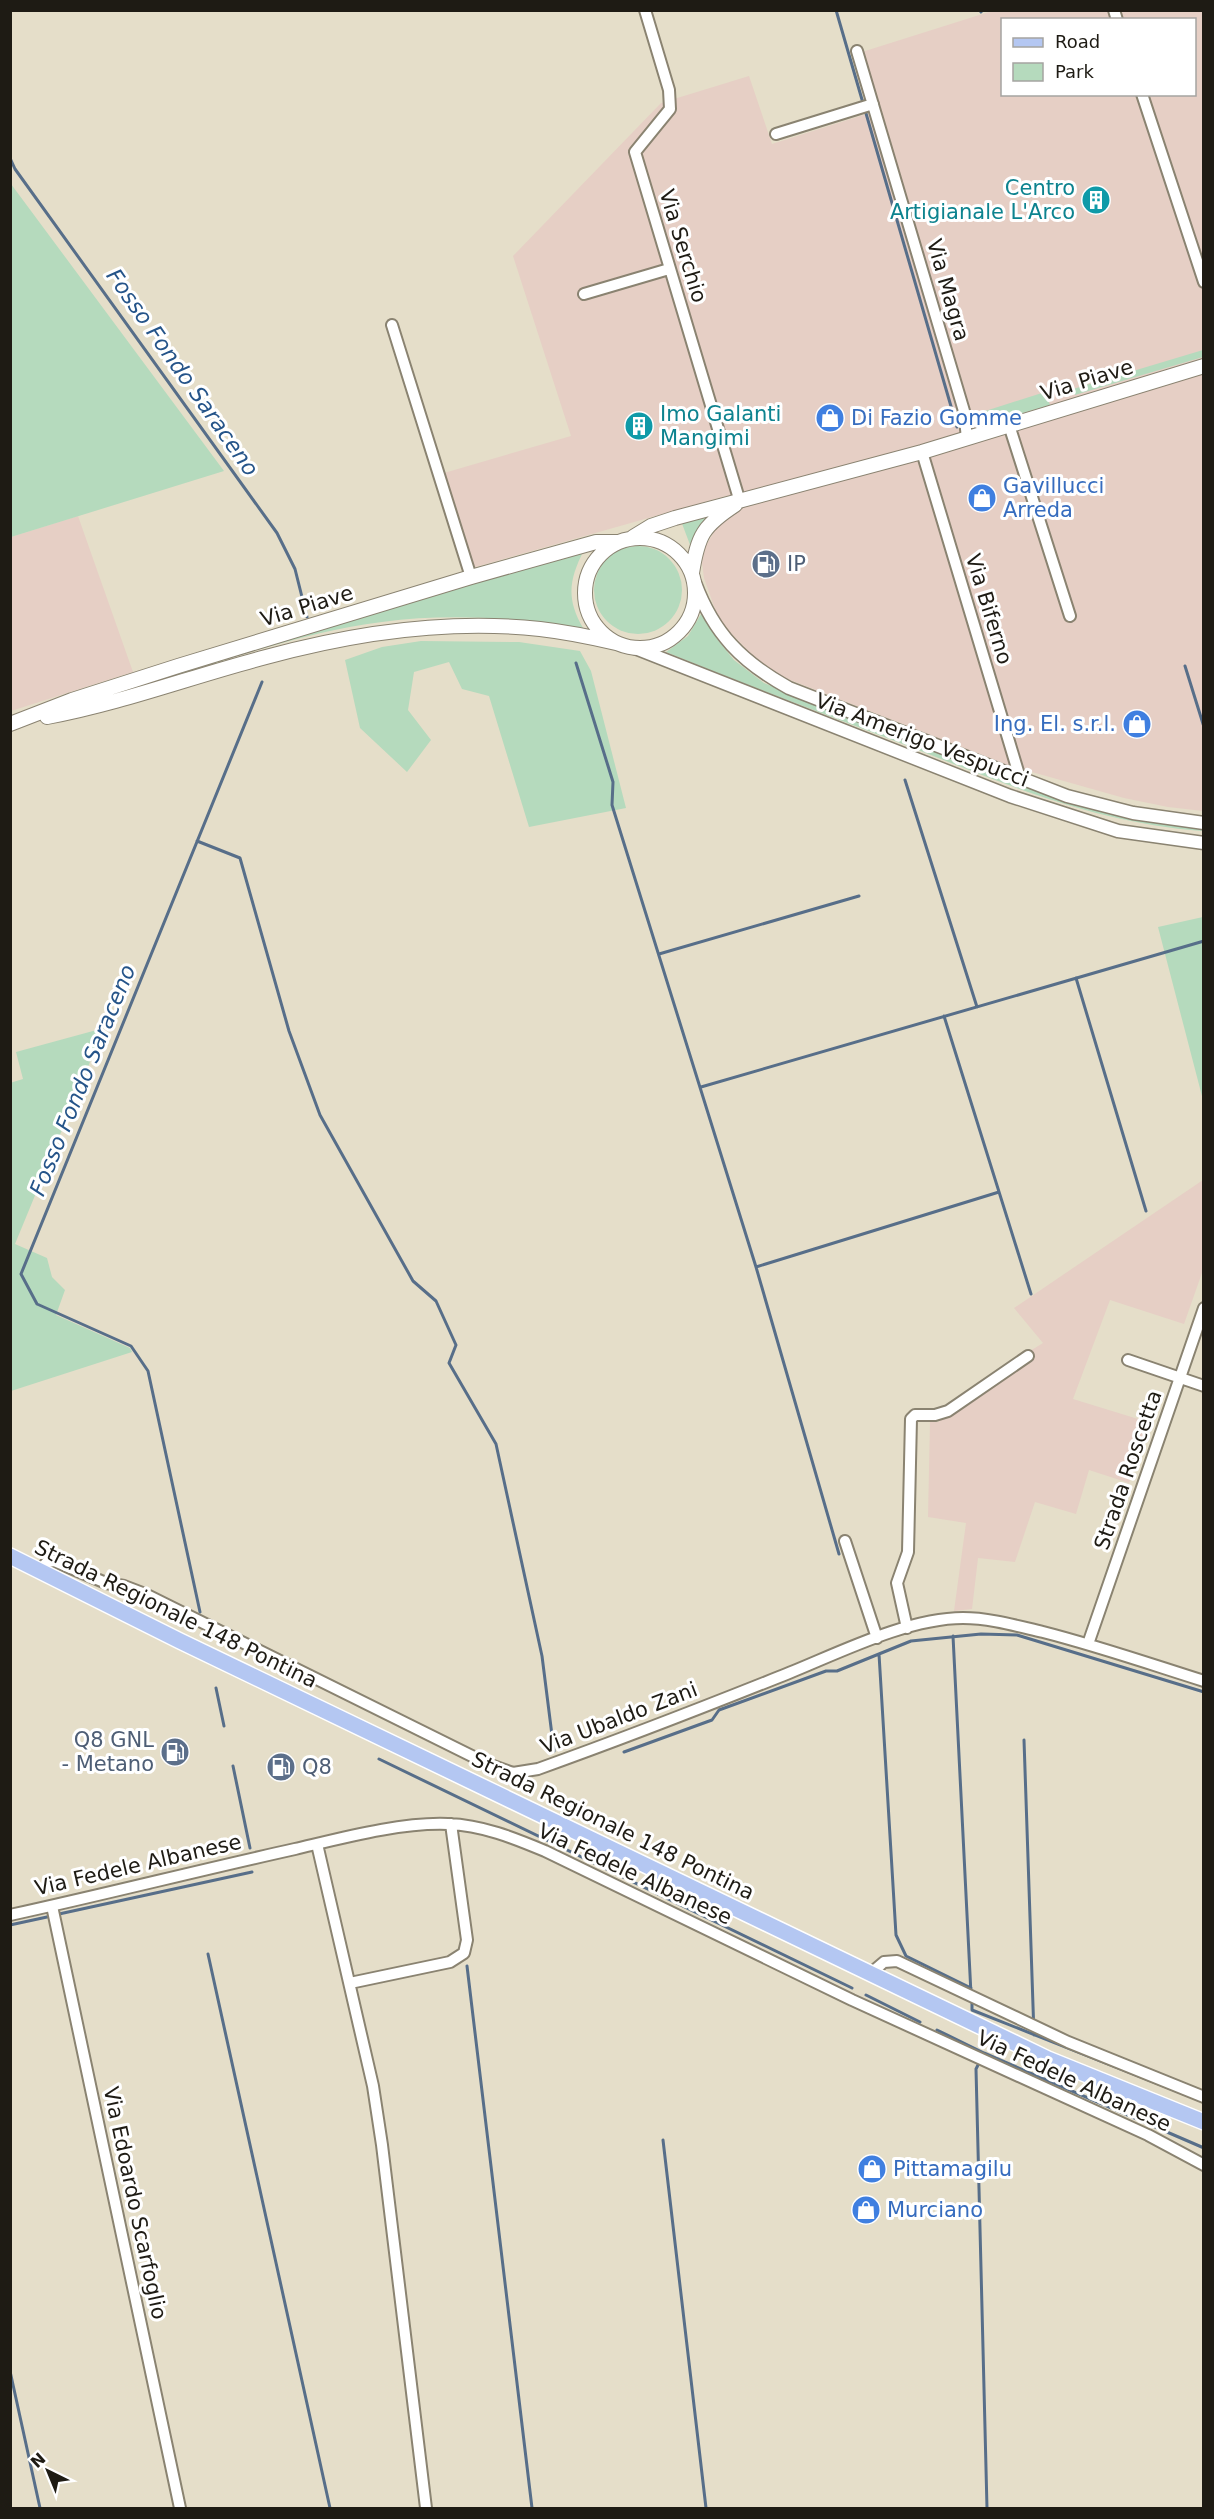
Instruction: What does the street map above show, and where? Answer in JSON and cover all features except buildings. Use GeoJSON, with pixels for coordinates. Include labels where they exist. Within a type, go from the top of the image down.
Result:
{"type":"FeatureCollection","features":[{"type":"Feature","properties":{"kind":"main road","name":"Via Piave"},"geometry":{"type":"LineString","coordinates":[[633,537],[651,526],[675,518],[922,452],[1203,366]]}},
{"type":"Feature","properties":{"kind":"main road","name":"Via Piave"},"geometry":{"type":"LineString","coordinates":[[694,578],[700,538],[707,526],[740,502]]}},
{"type":"Feature","properties":{"kind":"main road"},"geometry":{"type":"LineString","coordinates":[[633,537],[647,537],[662,541],[675,549],[685,560],[694,578],[695,600],[691,616],[681,630],[668,641],[652,647],[635,648],[616,643],[596,625],[585,601],[586,583],[592,566],[603,552],[618,542],[633,537]]}},
{"type":"Feature","properties":{"kind":"main road","name":"Via Piave"},"geometry":{"type":"LineString","coordinates":[[12,724],[72,700],[471,577],[596,542],[618,542]]}},
{"type":"Feature","properties":{"kind":"main road","name":"Via Piave"},"geometry":{"type":"LineString","coordinates":[[12,724],[76,711],[280,653],[394,632],[443,627],[502,626],[558,631],[616,643]]}},
{"type":"Feature","properties":{"kind":"main road","name":"Strada Regionale 148 Pontina"},"geometry":{"type":"LineString","coordinates":[[10,1556],[180,1641],[1048,2058],[1203,2122]]}},
{"type":"Feature","properties":{"kind":"street","name":"Via Serchio"},"geometry":{"type":"LineString","coordinates":[[645,10],[669,90],[670,109],[635,152],[740,502]]}},
{"type":"Feature","properties":{"kind":"street","name":"Via Magra"},"geometry":{"type":"LineString","coordinates":[[857,51],[964,411],[967,438]]}},
{"type":"Feature","properties":{"kind":"street"},"geometry":{"type":"LineString","coordinates":[[1143,96],[1203,282]]}},
{"type":"Feature","properties":{"kind":"street"},"geometry":{"type":"LineString","coordinates":[[776,134],[873,104]]}},
{"type":"Feature","properties":{"kind":"street"},"geometry":{"type":"LineString","coordinates":[[584,294],[669,268]]}},
{"type":"Feature","properties":{"kind":"street"},"geometry":{"type":"LineString","coordinates":[[392,325],[471,577]]}},
{"type":"Feature","properties":{"kind":"street"},"geometry":{"type":"LineString","coordinates":[[1009,425],[1070,616]]}},
{"type":"Feature","properties":{"kind":"street","name":"Via Biferno"},"geometry":{"type":"LineString","coordinates":[[922,452],[1020,778]]}},
{"type":"Feature","properties":{"kind":"street","name":"Via Amerigo Vespucci"},"geometry":{"type":"LineString","coordinates":[[694,578],[708,615],[724,637],[748,662],[768,676],[821,702],[1067,796],[1133,813],[1203,823]]}},
{"type":"Feature","properties":{"kind":"street","name":"Via Amerigo Vespucci"},"geometry":{"type":"LineString","coordinates":[[635,648],[1010,796],[1118,831],[1203,843]]}},
{"type":"Feature","properties":{"kind":"street","name":"Strada Roscetta"},"geometry":{"type":"LineString","coordinates":[[1088,1644],[1203,1308]]}},
{"type":"Feature","properties":{"kind":"street"},"geometry":{"type":"LineString","coordinates":[[907,1628],[897,1583],[908,1552],[911,1419],[915,1415],[939,1414],[948,1411],[1028,1356]]}},
{"type":"Feature","properties":{"kind":"street"},"geometry":{"type":"LineString","coordinates":[[1128,1360],[1203,1386]]}},
{"type":"Feature","properties":{"kind":"street"},"geometry":{"type":"LineString","coordinates":[[845,1541],[877,1638]]}},
{"type":"Feature","properties":{"kind":"street","name":"Via Ubaldo Zani"},"geometry":{"type":"LineString","coordinates":[[40,1570],[47,1562],[54,1561],[106,1584],[124,1586],[145,1594],[488,1764],[513,1773],[525,1773],[545,1766],[728,1698],[877,1638],[941,1619],[976,1618],[1015,1625],[1088,1644],[1203,1681]]}},
{"type":"Feature","properties":{"kind":"street"},"geometry":{"type":"LineString","coordinates":[[350,1983],[453,1961],[466,1950],[467,1940],[451,1824]]}},
{"type":"Feature","properties":{"kind":"street","name":"Via Fedele Albanese"},"geometry":{"type":"LineString","coordinates":[[10,1915],[317,1844],[416,1825],[451,1824],[494,1832],[545,1851],[852,2000],[1148,2135],[1203,2165]]}},
{"type":"Feature","properties":{"kind":"street"},"geometry":{"type":"LineString","coordinates":[[317,1844],[373,2086],[426,2508]]}},
{"type":"Feature","properties":{"kind":"street","name":"Via Edoardo Scarfoglio"},"geometry":{"type":"LineString","coordinates":[[52,1906],[180,2508]]}},
{"type":"Feature","properties":{"kind":"street"},"geometry":{"type":"LineString","coordinates":[[871,1973],[884,1962],[897,1961],[1068,2042],[1203,2097]]}},
{"type":"Feature","properties":{"kind":"shaded area"},"geometry":{"type":"Polygon","coordinates":[[[992,11],[1203,11],[1203,811],[1124,798],[1007,765],[775,674],[752,655],[725,627],[716,612],[704,578],[702,563],[705,547],[719,524],[733,516],[726,496],[472,568],[444,473],[571,436],[513,256],[661,103],[749,76],[772,144],[879,110],[862,52],[992,11]]]}},
{"type":"Feature","properties":{"kind":"shaded area"},"geometry":{"type":"Polygon","coordinates":[[[78,516],[133,672],[11,711],[11,537],[78,516]]]}},
{"type":"Feature","properties":{"kind":"shaded area"},"geometry":{"type":"Polygon","coordinates":[[[1203,1180],[1203,1270],[1184,1324],[1110,1300],[1073,1399],[1151,1423],[1129,1483],[1089,1470],[1076,1514],[1035,1502],[1015,1562],[978,1558],[972,1609],[954,1611],[966,1523],[928,1517],[930,1421],[938,1422],[1033,1357],[1030,1351],[1043,1343],[1014,1308],[1203,1180]]]}},
{"type":"Feature","properties":{"kind":"green space"},"geometry":{"type":"Polygon","coordinates":[[[11,184],[224,471],[11,537],[11,184]]]}},
{"type":"Feature","properties":{"kind":"green space"},"geometry":{"type":"Polygon","coordinates":[[[1203,350],[1203,357],[1075,395],[1073,389],[1203,350]]]}},
{"type":"Feature","properties":{"kind":"green space"},"geometry":{"type":"Polygon","coordinates":[[[1045,392],[1050,405],[976,427],[976,414],[1045,392]]]}},
{"type":"Feature","properties":{"kind":"green space"},"geometry":{"type":"Polygon","coordinates":[[[720,510],[692,550],[681,521],[720,510]]]}},
{"type":"Feature","properties":{"kind":"green space"},"geometry":{"type":"Polygon","coordinates":[[[638,546],[663,553],[675,565],[682,590],[675,615],[663,627],[638,634],[613,627],[601,615],[594,590],[601,565],[613,553],[638,546]]]}},
{"type":"Feature","properties":{"kind":"green space"},"geometry":{"type":"Polygon","coordinates":[[[584,550],[575,571],[571,589],[574,607],[583,628],[457,617],[382,622],[293,640],[148,684],[147,681],[584,550]]]}},
{"type":"Feature","properties":{"kind":"green space"},"geometry":{"type":"Polygon","coordinates":[[[701,614],[734,660],[764,683],[916,745],[1054,797],[1203,826],[1203,831],[1126,820],[1052,800],[981,775],[666,652],[688,636],[701,614]]]}},
{"type":"Feature","properties":{"kind":"green space"},"geometry":{"type":"Polygon","coordinates":[[[421,641],[519,642],[580,651],[591,671],[626,808],[529,827],[489,696],[462,689],[449,662],[414,672],[408,710],[431,740],[407,772],[360,728],[345,660],[382,647],[421,641]]]}},
{"type":"Feature","properties":{"kind":"green space"},"geometry":{"type":"Polygon","coordinates":[[[1204,917],[1203,1100],[1158,927],[1204,917]]]}},
{"type":"Feature","properties":{"kind":"green space"},"geometry":{"type":"Polygon","coordinates":[[[104,1028],[15,1244],[47,1258],[52,1277],[65,1290],[56,1315],[130,1348],[132,1352],[11,1391],[10,1083],[23,1079],[16,1052],[104,1028]]]}},
{"type":"Feature","properties":{"kind":"waterway"},"geometry":{"type":"LineString","coordinates":[[836,10],[957,427]]}},
{"type":"Feature","properties":{"kind":"waterway","name":"Fosso Fondo Saraceno"},"geometry":{"type":"LineString","coordinates":[[10,158],[15,169],[277,533],[295,569],[307,617]]}},
{"type":"Feature","properties":{"kind":"waterway"},"geometry":{"type":"LineString","coordinates":[[576,663],[613,782],[612,805],[756,1267],[839,1554]]}},
{"type":"Feature","properties":{"kind":"waterway"},"geometry":{"type":"LineString","coordinates":[[1185,666],[1204,727]]}},
{"type":"Feature","properties":{"kind":"waterway","name":"Fosso Fondo Saraceno"},"geometry":{"type":"LineString","coordinates":[[200,1612],[148,1371],[131,1346],[37,1304],[21,1274],[262,682]]}},
{"type":"Feature","properties":{"kind":"waterway"},"geometry":{"type":"LineString","coordinates":[[905,780],[977,1007]]}},
{"type":"Feature","properties":{"kind":"waterway"},"geometry":{"type":"LineString","coordinates":[[197,841],[240,858],[289,1031],[320,1115],[413,1281],[436,1301],[456,1345],[449,1363],[496,1444],[542,1656],[554,1751]]}},
{"type":"Feature","properties":{"kind":"waterway"},"geometry":{"type":"LineString","coordinates":[[659,954],[859,896]]}},
{"type":"Feature","properties":{"kind":"waterway"},"geometry":{"type":"LineString","coordinates":[[701,1087],[1204,941]]}},
{"type":"Feature","properties":{"kind":"waterway"},"geometry":{"type":"LineString","coordinates":[[1076,978],[1146,1211]]}},
{"type":"Feature","properties":{"kind":"waterway"},"geometry":{"type":"LineString","coordinates":[[944,1016],[1031,1294]]}},
{"type":"Feature","properties":{"kind":"waterway"},"geometry":{"type":"LineString","coordinates":[[756,1267],[999,1192]]}},
{"type":"Feature","properties":{"kind":"waterway"},"geometry":{"type":"LineString","coordinates":[[624,1752],[712,1720],[719,1710],[826,1671],[837,1671],[911,1641],[981,1634],[1017,1635],[1204,1692]]}},
{"type":"Feature","properties":{"kind":"waterway"},"geometry":{"type":"LineString","coordinates":[[953,1636],[971,1994]]}},
{"type":"Feature","properties":{"kind":"waterway"},"geometry":{"type":"LineString","coordinates":[[879,1654],[896,1935],[906,1956],[971,1988]]}},
{"type":"Feature","properties":{"kind":"waterway","name":"Fosso Fondo Saraceno"},"geometry":{"type":"LineString","coordinates":[[216,1688],[224,1726]]}},
{"type":"Feature","properties":{"kind":"waterway"},"geometry":{"type":"LineString","coordinates":[[1024,1740],[1034,2035]]}},
{"type":"Feature","properties":{"kind":"waterway"},"geometry":{"type":"LineString","coordinates":[[379,1759],[852,1988]]}},
{"type":"Feature","properties":{"kind":"waterway","name":"Fosso Fondo Saraceno"},"geometry":{"type":"LineString","coordinates":[[233,1766],[250,1848]]}},
{"type":"Feature","properties":{"kind":"waterway"},"geometry":{"type":"LineString","coordinates":[[59,1914],[252,1872]]}},
{"type":"Feature","properties":{"kind":"waterway"},"geometry":{"type":"LineString","coordinates":[[10,1925],[47,1917]]}},
{"type":"Feature","properties":{"kind":"waterway"},"geometry":{"type":"LineString","coordinates":[[208,1954],[330,2508]]}},
{"type":"Feature","properties":{"kind":"waterway"},"geometry":{"type":"LineString","coordinates":[[467,1966],[532,2508]]}},
{"type":"Feature","properties":{"kind":"waterway"},"geometry":{"type":"LineString","coordinates":[[866,1995],[920,2022]]}},
{"type":"Feature","properties":{"kind":"waterway"},"geometry":{"type":"LineString","coordinates":[[972,2000],[972,2010],[1204,2102]]}},
{"type":"Feature","properties":{"kind":"waterway"},"geometry":{"type":"LineString","coordinates":[[937,2030],[984,2053],[1204,2148]]}},
{"type":"Feature","properties":{"kind":"waterway"},"geometry":{"type":"LineString","coordinates":[[980,2061],[976,2069],[987,2508]]}},
{"type":"Feature","properties":{"kind":"waterway"},"geometry":{"type":"LineString","coordinates":[[663,2140],[706,2508]]}},
{"type":"Feature","properties":{"kind":"waterway"},"geometry":{"type":"LineString","coordinates":[[10,2371],[40,2508]]}},
{"type":"Feature","properties":{"kind":"place","name":"Centro Artigianale L'Arco"},"geometry":{"type":"Point","coordinates":[1096,200]}},
{"type":"Feature","properties":{"kind":"place","name":"Di Fazio Gomme"},"geometry":{"type":"Point","coordinates":[830,418]}},
{"type":"Feature","properties":{"kind":"place","name":"Imo Galanti Mangimi"},"geometry":{"type":"Point","coordinates":[639,426]}},
{"type":"Feature","properties":{"kind":"place","name":"Gavillucci Arreda"},"geometry":{"type":"Point","coordinates":[982,498]}},
{"type":"Feature","properties":{"kind":"place","name":"IP"},"geometry":{"type":"Point","coordinates":[766,564]}},
{"type":"Feature","properties":{"kind":"place","name":"Ing. El. s.r.l."},"geometry":{"type":"Point","coordinates":[1137,724]}},
{"type":"Feature","properties":{"kind":"place","name":"Q8 GNL - Metano"},"geometry":{"type":"Point","coordinates":[175,1752]}},
{"type":"Feature","properties":{"kind":"place","name":"Q8"},"geometry":{"type":"Point","coordinates":[281,1767]}},
{"type":"Feature","properties":{"kind":"place","name":"Pittamagilu"},"geometry":{"type":"Point","coordinates":[872,2169]}},
{"type":"Feature","properties":{"kind":"place","name":"Murciano"},"geometry":{"type":"Point","coordinates":[866,2210]}}]}
